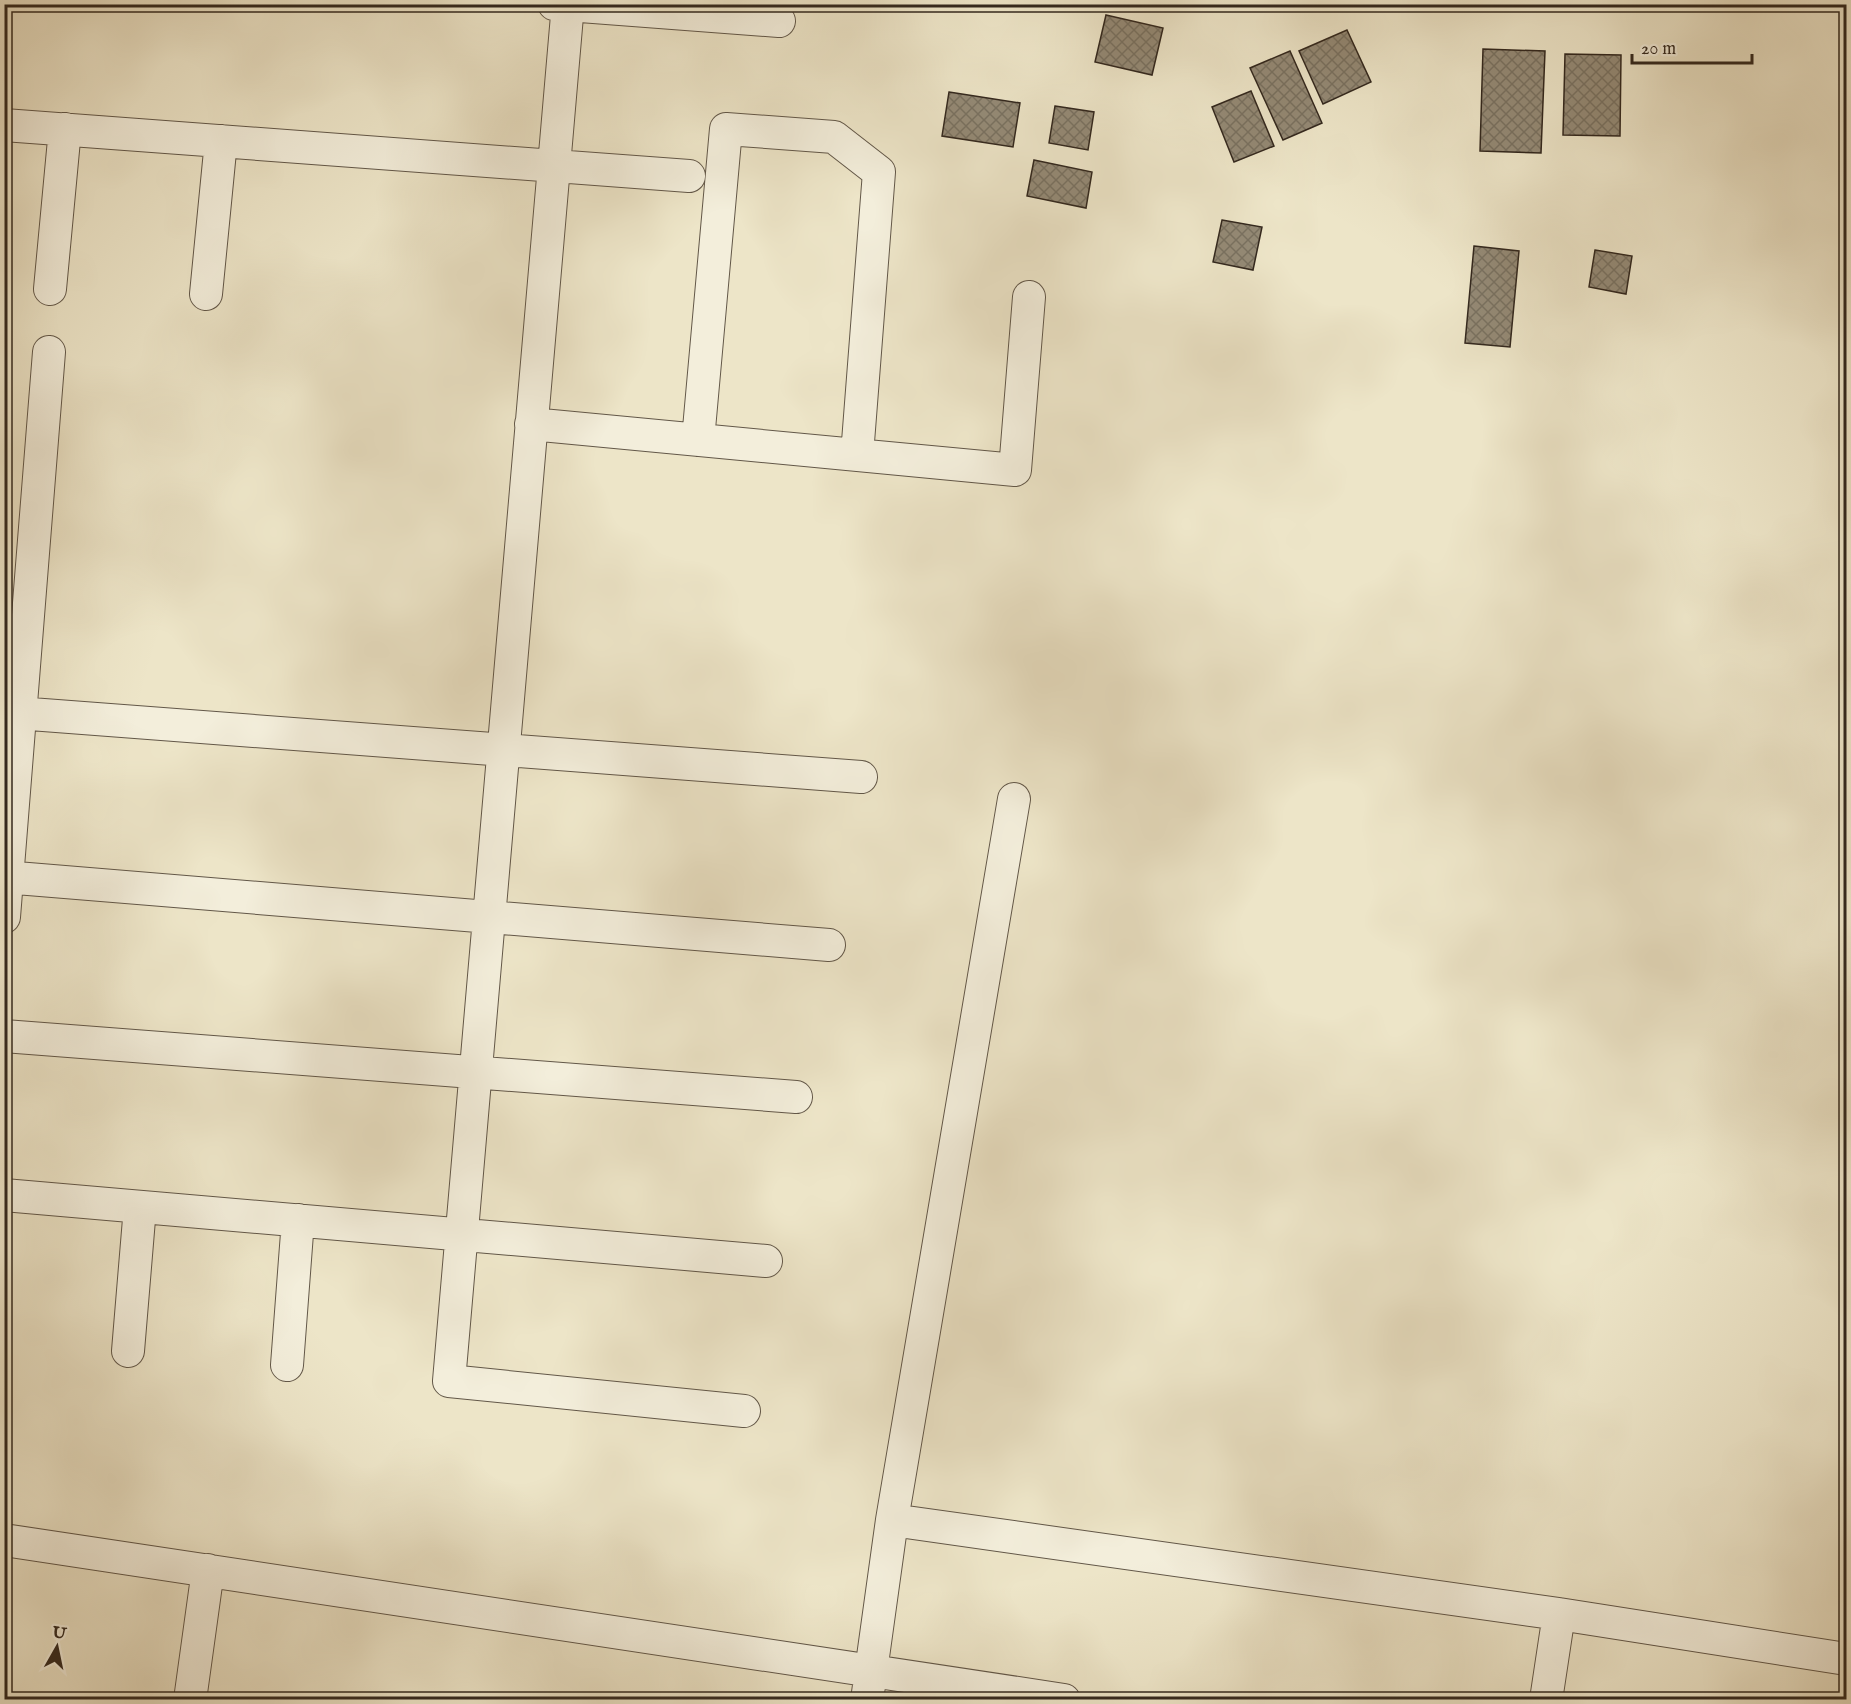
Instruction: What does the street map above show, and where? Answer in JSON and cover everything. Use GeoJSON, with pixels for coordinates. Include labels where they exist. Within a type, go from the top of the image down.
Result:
{"type":"FeatureCollection","features":[{"type":"Feature","properties":{"kind":"street"},"geometry":{"type":"LineString","coordinates":[[744,1411],[449,1381],[554,166],[563,5],[778,21]]}},
{"type":"Feature","properties":{"kind":"street"},"geometry":{"type":"LineString","coordinates":[[4,125],[689,176]]}},
{"type":"Feature","properties":{"kind":"street"},"geometry":{"type":"LineString","coordinates":[[50,288],[65,129]]}},
{"type":"Feature","properties":{"kind":"street"},"geometry":{"type":"LineString","coordinates":[[698,440],[726,129],[834,137],[879,172],[857,455]]}},
{"type":"Feature","properties":{"kind":"street"},"geometry":{"type":"LineString","coordinates":[[206,294],[220,141]]}},
{"type":"Feature","properties":{"kind":"street"},"geometry":{"type":"LineString","coordinates":[[531,424],[1016,470],[1029,297]]}},
{"type":"Feature","properties":{"kind":"street"},"geometry":{"type":"LineString","coordinates":[[4,917],[13,712],[49,352]]}},
{"type":"Feature","properties":{"kind":"street"},"geometry":{"type":"LineString","coordinates":[[13,712],[861,777]]}},
{"type":"Feature","properties":{"kind":"street"},"geometry":{"type":"LineString","coordinates":[[869,1685],[892,1520],[1014,799]]}},
{"type":"Feature","properties":{"kind":"street"},"geometry":{"type":"LineString","coordinates":[[6,877],[829,945]]}},
{"type":"Feature","properties":{"kind":"street"},"geometry":{"type":"LineString","coordinates":[[4,1036],[796,1097]]}},
{"type":"Feature","properties":{"kind":"street"},"geometry":{"type":"LineString","coordinates":[[4,1195],[766,1261]]}},
{"type":"Feature","properties":{"kind":"street"},"geometry":{"type":"LineString","coordinates":[[128,1352],[140,1207]]}},
{"type":"Feature","properties":{"kind":"street"},"geometry":{"type":"LineString","coordinates":[[287,1365],[298,1220]]}},
{"type":"Feature","properties":{"kind":"street"},"geometry":{"type":"LineString","coordinates":[[892,1520],[1558,1614],[1846,1659]]}},
{"type":"Feature","properties":{"kind":"street"},"geometry":{"type":"LineString","coordinates":[[4,1540],[208,1570],[869,1685],[1064,1700]]}},
{"type":"Feature","properties":{"kind":"street"},"geometry":{"type":"LineString","coordinates":[[189,1700],[208,1570]]}},
{"type":"Feature","properties":{"kind":"street"},"geometry":{"type":"LineString","coordinates":[[1546,1700],[1558,1614]]}},
{"type":"Feature","properties":{"kind":"building"},"geometry":{"type":"Polygon","coordinates":[[[1106,15],[1163,28],[1152,75],[1095,62],[1106,15]]]}},
{"type":"Feature","properties":{"kind":"building"},"geometry":{"type":"Polygon","coordinates":[[[1347,30],[1371,82],[1323,104],[1299,51],[1347,30]]]}},
{"type":"Feature","properties":{"kind":"building"},"geometry":{"type":"Polygon","coordinates":[[[1483,49],[1545,51],[1541,153],[1480,151],[1483,49]]]}},
{"type":"Feature","properties":{"kind":"building"},"geometry":{"type":"Polygon","coordinates":[[[1290,51],[1322,123],[1283,140],[1250,68],[1290,51]]]}},
{"type":"Feature","properties":{"kind":"building"},"geometry":{"type":"Polygon","coordinates":[[[1565,54],[1621,55],[1620,136],[1563,135],[1565,54]]]}},
{"type":"Feature","properties":{"kind":"building"},"geometry":{"type":"Polygon","coordinates":[[[1251,91],[1274,146],[1234,162],[1212,107],[1251,91]]]}},
{"type":"Feature","properties":{"kind":"building"},"geometry":{"type":"Polygon","coordinates":[[[949,92],[1020,103],[1013,147],[942,136],[949,92]]]}},
{"type":"Feature","properties":{"kind":"building"},"geometry":{"type":"Polygon","coordinates":[[[1055,106],[1094,112],[1088,150],[1049,143],[1055,106]]]}},
{"type":"Feature","properties":{"kind":"building"},"geometry":{"type":"Polygon","coordinates":[[[1034,160],[1092,172],[1086,208],[1027,196],[1034,160]]]}},
{"type":"Feature","properties":{"kind":"building"},"geometry":{"type":"Polygon","coordinates":[[[1222,220],[1262,227],[1253,270],[1213,262],[1222,220]]]}},
{"type":"Feature","properties":{"kind":"building"},"geometry":{"type":"Polygon","coordinates":[[[1474,246],[1519,251],[1510,347],[1465,343],[1474,246]]]}},
{"type":"Feature","properties":{"kind":"building"},"geometry":{"type":"Polygon","coordinates":[[[1595,250],[1632,256],[1626,294],[1589,287],[1595,250]]]}}]}
